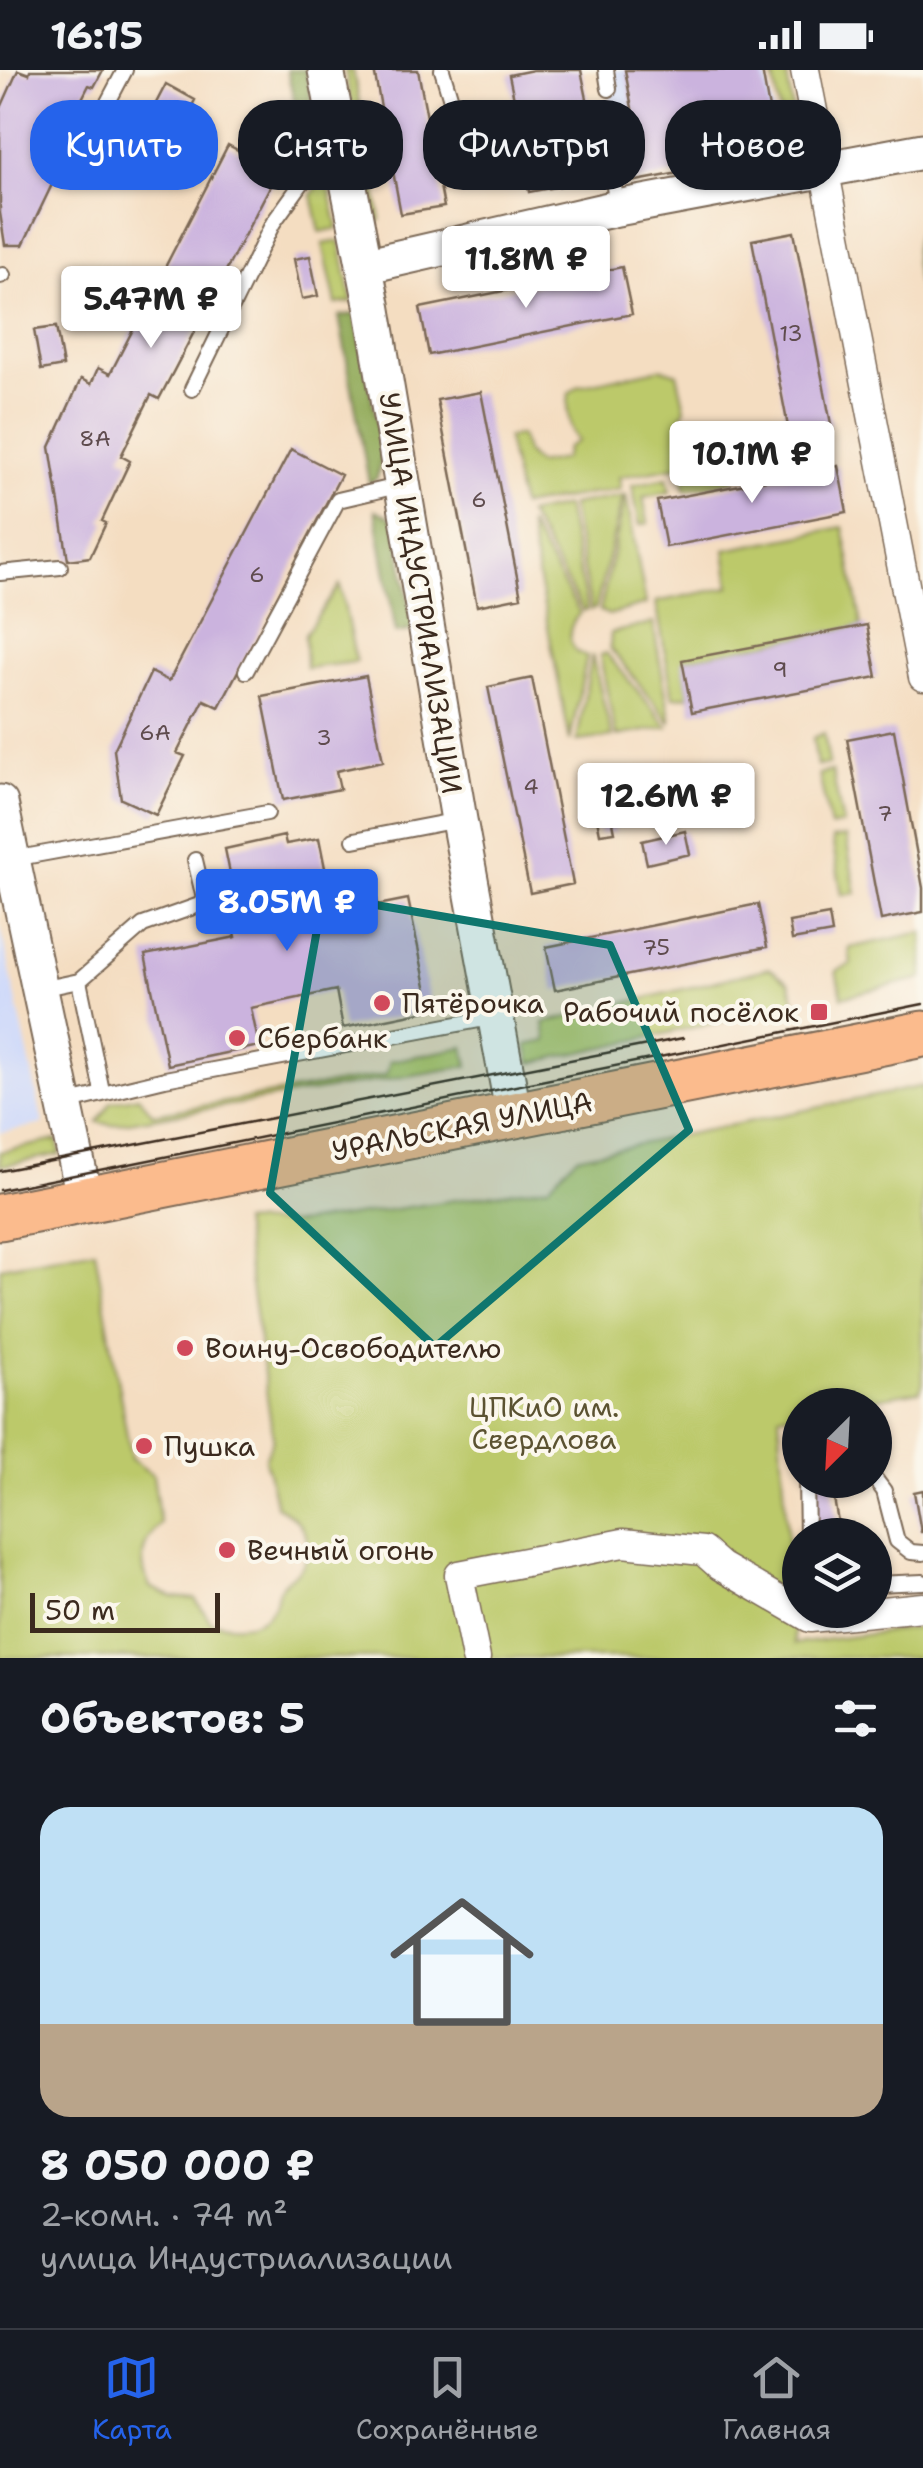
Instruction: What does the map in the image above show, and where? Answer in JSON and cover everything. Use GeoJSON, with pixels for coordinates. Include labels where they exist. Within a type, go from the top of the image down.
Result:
{"type":"FeatureCollection","features":[{"type":"Feature","properties":{"kind":"main road","name":"УРАЛЬСКАЯ УЛИЦА"},"geometry":{"type":"LineString","coordinates":[[0,1217],[923,1034]]}},
{"type":"Feature","properties":{"kind":"street","name":"УЛИЦА ИНДУСТРИАЛИЗАЦИИ"},"geometry":{"type":"LineString","coordinates":[[326,70],[332,100]]}},
{"type":"Feature","properties":{"kind":"street"},"geometry":{"type":"LineString","coordinates":[[805,70],[811,100]]}},
{"type":"Feature","properties":{"kind":"street"},"geometry":{"type":"LineString","coordinates":[[841,168],[923,150]]}},
{"type":"Feature","properties":{"kind":"street","name":"УЛИЦА ИНДУСТРИАЛИЗАЦИИ"},"geometry":{"type":"LineString","coordinates":[[349,190],[403,484],[458,820],[514,1116]]}},
{"type":"Feature","properties":{"kind":"street"},"geometry":{"type":"LineString","coordinates":[[364,266],[617,208],[718,190]]}},
{"type":"Feature","properties":{"kind":"street"},"geometry":{"type":"LineString","coordinates":[[829,190],[923,677]]}},
{"type":"Feature","properties":{"kind":"street"},"geometry":{"type":"LineString","coordinates":[[0,803],[85,1201]]}},
{"type":"Feature","properties":{"kind":"street"},"geometry":{"type":"LineString","coordinates":[[476,1658],[459,1574],[623,1543],[704,1551],[720,1566],[810,1618],[923,1607]]}},
{"type":"Feature","properties":{"kind":"lane"},"geometry":{"type":"LineString","coordinates":[[109,100],[125,70]]}},
{"type":"Feature","properties":{"kind":"lane"},"geometry":{"type":"LineString","coordinates":[[442,70],[451,100]]}},
{"type":"Feature","properties":{"kind":"lane"},"geometry":{"type":"LineString","coordinates":[[606,70],[608,89]]}},
{"type":"Feature","properties":{"kind":"lane"},"geometry":{"type":"LineString","coordinates":[[192,390],[273,224],[297,190]]}},
{"type":"Feature","properties":{"kind":"lane"},"geometry":{"type":"LineString","coordinates":[[614,190],[617,208]]}},
{"type":"Feature","properties":{"kind":"lane"},"geometry":{"type":"LineString","coordinates":[[246,671],[338,500],[403,484]]}},
{"type":"Feature","properties":{"kind":"lane"},"geometry":{"type":"LineString","coordinates":[[0,572],[60,567]]}},
{"type":"Feature","properties":{"kind":"lane"},"geometry":{"type":"LineString","coordinates":[[12,860],[267,813]]}},
{"type":"Feature","properties":{"kind":"lane"},"geometry":{"type":"LineString","coordinates":[[354,840],[458,820]]}},
{"type":"Feature","properties":{"kind":"lane"},"geometry":{"type":"LineString","coordinates":[[41,989],[80,981],[143,926],[205,904],[195,860]]}},
{"type":"Feature","properties":{"kind":"lane"},"geometry":{"type":"LineString","coordinates":[[80,981],[102,1091]]}},
{"type":"Feature","properties":{"kind":"lane"},"geometry":{"type":"LineString","coordinates":[[64,1103],[102,1091],[496,1016]]}},
{"type":"Feature","properties":{"kind":"lane"},"geometry":{"type":"LineString","coordinates":[[886,1498],[897,1542],[911,1552],[923,1553]]}},
{"type":"Feature","properties":{"kind":"lane"},"geometry":{"type":"LineString","coordinates":[[892,1583],[923,1582]]}},
{"type":"Feature","properties":{"kind":"highlighted area"},"geometry":{"type":"Polygon","coordinates":[[[323,896],[610,945],[689,1130],[435,1347],[270,1193],[323,896]]]}},
{"type":"Feature","properties":{"kind":"shaded area"},"geometry":{"type":"Polygon","coordinates":[[[610,70],[766,70],[771,100],[665,100],[665,176],[645,181],[645,100],[610,100],[610,70]]]}},
{"type":"Feature","properties":{"kind":"shaded area"},"geometry":{"type":"Polygon","coordinates":[[[0,924],[43,1124],[0,1133],[0,924]]]}},
{"type":"Feature","properties":{"kind":"green space"},"geometry":{"type":"Polygon","coordinates":[[[287,70],[306,70],[311,100],[294,100],[287,70]]]}},
{"type":"Feature","properties":{"kind":"green space"},"geometry":{"type":"Polygon","coordinates":[[[345,70],[353,70],[359,100],[350,100],[345,70]]]}},
{"type":"Feature","properties":{"kind":"green space"},"geometry":{"type":"Polygon","coordinates":[[[772,70],[786,70],[791,100],[778,100],[772,70]]]}},
{"type":"Feature","properties":{"kind":"green space"},"geometry":{"type":"Polygon","coordinates":[[[315,190],[330,190],[338,228],[320,232],[312,195],[315,190]]]}},
{"type":"Feature","properties":{"kind":"green space"},"geometry":{"type":"Polygon","coordinates":[[[366,190],[375,190],[381,220],[372,222],[366,190]]]}},
{"type":"Feature","properties":{"kind":"green space"},"geometry":{"type":"Polygon","coordinates":[[[923,220],[923,300],[914,260],[923,220]]]}},
{"type":"Feature","properties":{"kind":"green space"},"geometry":{"type":"Polygon","coordinates":[[[340,241],[352,302],[336,304],[323,244],[340,241]]]}},
{"type":"Feature","properties":{"kind":"green space"},"geometry":{"type":"Polygon","coordinates":[[[355,314],[383,452],[377,478],[369,483],[339,316],[355,314]]]}},
{"type":"Feature","properties":{"kind":"green space"},"geometry":{"type":"Polygon","coordinates":[[[662,368],[677,373],[685,408],[680,422],[696,425],[704,462],[619,477],[621,489],[521,506],[507,438],[520,435],[526,453],[537,464],[564,459],[567,447],[578,441],[569,418],[569,393],[579,386],[662,368]]]}},
{"type":"Feature","properties":{"kind":"green space"},"geometry":{"type":"Polygon","coordinates":[[[794,454],[796,467],[748,476],[746,463],[794,454]]]}},
{"type":"Feature","properties":{"kind":"green space"},"geometry":{"type":"Polygon","coordinates":[[[732,466],[735,480],[685,490],[683,476],[732,466]]]}},
{"type":"Feature","properties":{"kind":"green space"},"geometry":{"type":"Polygon","coordinates":[[[667,478],[670,492],[643,497],[648,523],[640,525],[632,485],[667,478]]]}},
{"type":"Feature","properties":{"kind":"green space"},"geometry":{"type":"Polygon","coordinates":[[[626,495],[646,604],[609,615],[600,611],[626,495]]]}},
{"type":"Feature","properties":{"kind":"green space"},"geometry":{"type":"Polygon","coordinates":[[[623,496],[596,608],[591,610],[571,505],[623,496]]]}},
{"type":"Feature","properties":{"kind":"green space"},"geometry":{"type":"Polygon","coordinates":[[[566,506],[587,610],[583,611],[528,514],[566,506]]]}},
{"type":"Feature","properties":{"kind":"green space"},"geometry":{"type":"Polygon","coordinates":[[[375,510],[395,520],[414,630],[396,633],[375,510]]]}},
{"type":"Feature","properties":{"kind":"green space"},"geometry":{"type":"Polygon","coordinates":[[[528,524],[580,613],[570,636],[576,652],[587,656],[570,741],[528,524]]]}},
{"type":"Feature","properties":{"kind":"green space"},"geometry":{"type":"Polygon","coordinates":[[[843,527],[862,626],[683,660],[689,696],[673,697],[656,602],[730,587],[725,550],[843,527]]]}},
{"type":"Feature","properties":{"kind":"green space"},"geometry":{"type":"Polygon","coordinates":[[[340,585],[356,662],[306,668],[305,634],[340,585]]]}},
{"type":"Feature","properties":{"kind":"green space"},"geometry":{"type":"Polygon","coordinates":[[[653,623],[671,723],[610,648],[611,633],[653,623]]]}},
{"type":"Feature","properties":{"kind":"green space"},"geometry":{"type":"Polygon","coordinates":[[[606,653],[668,727],[616,736],[600,656],[606,653]]]}},
{"type":"Feature","properties":{"kind":"green space"},"geometry":{"type":"Polygon","coordinates":[[[592,655],[612,737],[577,741],[592,655]]]}},
{"type":"Feature","properties":{"kind":"green space"},"geometry":{"type":"Polygon","coordinates":[[[824,733],[829,764],[817,766],[813,738],[824,733]]]}},
{"type":"Feature","properties":{"kind":"green space"},"geometry":{"type":"Polygon","coordinates":[[[832,771],[843,824],[830,827],[819,774],[832,771]]]}},
{"type":"Feature","properties":{"kind":"green space"},"geometry":{"type":"Polygon","coordinates":[[[846,837],[856,893],[842,895],[832,839],[846,837]]]}},
{"type":"Feature","properties":{"kind":"green space"},"geometry":{"type":"Polygon","coordinates":[[[923,932],[923,978],[842,997],[836,971],[851,964],[849,948],[923,932]]]}},
{"type":"Feature","properties":{"kind":"green space"},"geometry":{"type":"Polygon","coordinates":[[[769,968],[789,982],[796,1005],[531,1063],[527,1045],[547,1041],[544,1023],[769,968]]]}},
{"type":"Feature","properties":{"kind":"green space"},"geometry":{"type":"Polygon","coordinates":[[[464,1047],[468,1066],[111,1125],[98,1122],[111,1102],[138,1096],[153,1114],[386,1075],[390,1061],[464,1047]]]}},
{"type":"Feature","properties":{"kind":"green space","name":"ЦПКиО им. Свердлова"},"geometry":{"type":"Polygon","coordinates":[[[923,1086],[920,1391],[892,1396],[892,1388],[782,1388],[779,1415],[786,1518],[782,1518],[782,1628],[794,1628],[795,1644],[923,1627],[923,1658],[0,1658],[0,1267],[95,1250],[131,1459],[153,1475],[160,1523],[143,1554],[146,1578],[150,1587],[172,1597],[195,1599],[211,1622],[246,1624],[269,1613],[281,1586],[301,1568],[308,1550],[299,1524],[276,1506],[265,1459],[273,1438],[242,1222],[296,1224],[548,1186],[576,1157],[923,1086]]]}},
{"type":"Feature","properties":{"kind":"green space"},"geometry":{"type":"Polygon","coordinates":[[[57,1140],[60,1154],[0,1166],[0,1152],[57,1140]]]}},
{"type":"Feature","properties":{"kind":"building"},"geometry":{"type":"Polygon","coordinates":[[[18,70],[29,74],[30,70],[103,70],[81,100],[30,100],[30,190],[49,190],[23,245],[5,245],[0,213],[0,110],[18,70]]]}},
{"type":"Feature","properties":{"kind":"building"},"geometry":{"type":"Polygon","coordinates":[[[374,70],[418,70],[424,100],[423,190],[441,190],[444,207],[401,214],[396,190],[403,190],[403,100],[380,100],[374,70]]]}},
{"type":"Feature","properties":{"kind":"building"},"geometry":{"type":"Polygon","coordinates":[[[533,70],[581,70],[587,100],[514,100],[509,75],[533,70]]]}},
{"type":"Feature","properties":{"kind":"building"},"geometry":{"type":"Polygon","coordinates":[[[625,70],[762,70],[767,100],[665,100],[665,176],[645,179],[645,100],[630,100],[625,70]]]}},
{"type":"Feature","properties":{"kind":"building"},"geometry":{"type":"Polygon","coordinates":[[[166,84],[195,100],[158,100],[166,84]]]}},
{"type":"Feature","properties":{"kind":"building"},"geometry":{"type":"Polygon","coordinates":[[[228,145],[238,150],[238,190],[268,190],[159,399],[151,395],[121,456],[130,461],[90,557],[68,560],[50,447],[81,379],[91,384],[98,368],[110,374],[205,190],[218,190],[218,164],[228,145]]]}},
{"type":"Feature","properties":{"kind":"building"},"geometry":{"type":"Polygon","coordinates":[[[794,232],[831,424],[789,432],[752,240],[794,232]]]}},
{"type":"Feature","properties":{"kind":"building"},"geometry":{"type":"Polygon","coordinates":[[[310,256],[318,296],[302,299],[294,259],[310,256]]]}},
{"type":"Feature","properties":{"kind":"building"},"geometry":{"type":"Polygon","coordinates":[[[622,267],[632,314],[429,355],[420,308],[622,267]]]}},
{"type":"Feature","properties":{"kind":"building"},"geometry":{"type":"Polygon","coordinates":[[[56,327],[63,366],[41,370],[34,330],[56,327]]]}},
{"type":"Feature","properties":{"kind":"building"},"geometry":{"type":"Polygon","coordinates":[[[481,392],[521,597],[477,606],[437,400],[481,392]]]}},
{"type":"Feature","properties":{"kind":"building"},"geometry":{"type":"Polygon","coordinates":[[[291,449],[341,475],[219,707],[204,700],[177,753],[185,756],[156,815],[121,799],[114,750],[151,672],[169,681],[291,449]]]}},
{"type":"Feature","properties":{"kind":"building"},"geometry":{"type":"Polygon","coordinates":[[[838,466],[847,512],[666,547],[657,501],[838,466]]]}},
{"type":"Feature","properties":{"kind":"building"},"geometry":{"type":"Polygon","coordinates":[[[867,625],[877,677],[692,712],[682,660],[867,625]]]}},
{"type":"Feature","properties":{"kind":"building"},"geometry":{"type":"Polygon","coordinates":[[[366,676],[383,761],[336,771],[340,789],[283,800],[262,696],[366,676]]]}},
{"type":"Feature","properties":{"kind":"building"},"geometry":{"type":"Polygon","coordinates":[[[532,678],[573,884],[530,893],[488,687],[532,678]]]}},
{"type":"Feature","properties":{"kind":"building"},"geometry":{"type":"Polygon","coordinates":[[[894,730],[923,888],[923,912],[881,920],[847,739],[894,730]]]}},
{"type":"Feature","properties":{"kind":"building"},"geometry":{"type":"Polygon","coordinates":[[[609,802],[615,832],[600,834],[594,804],[609,802]]]}},
{"type":"Feature","properties":{"kind":"building"},"geometry":{"type":"Polygon","coordinates":[[[685,831],[690,854],[647,864],[642,841],[685,831]]]}},
{"type":"Feature","properties":{"kind":"building"},"geometry":{"type":"Polygon","coordinates":[[[284,836],[286,844],[319,838],[330,893],[374,884],[378,905],[408,899],[431,1010],[343,1028],[336,990],[251,1008],[259,1046],[168,1065],[145,955],[236,937],[227,893],[234,893],[225,849],[284,836]]]}},
{"type":"Feature","properties":{"kind":"building"},"geometry":{"type":"Polygon","coordinates":[[[758,904],[767,947],[555,990],[546,947],[758,904]]]}},
{"type":"Feature","properties":{"kind":"building"},"geometry":{"type":"Polygon","coordinates":[[[829,915],[832,933],[792,940],[789,922],[829,915]]]}},
{"type":"Feature","properties":{"kind":"building"},"geometry":{"type":"Polygon","coordinates":[[[923,1490],[923,1532],[921,1532],[914,1492],[923,1490]]]}},
{"type":"Feature","properties":{"kind":"building"},"geometry":{"type":"Polygon","coordinates":[[[810,1498],[834,1498],[837,1518],[813,1518],[810,1498]]]}},
{"type":"Feature","properties":{"kind":"tram line"},"geometry":{"type":"LineString","coordinates":[[0,1190],[923,1004]]}},
{"type":"Feature","properties":{"kind":"tram line"},"geometry":{"type":"LineString","coordinates":[[0,1171],[683,1038]]}},
{"type":"Feature","properties":{"kind":"place","name":"Пятёрочка"},"geometry":{"type":"Point","coordinates":[382,1003]}},
{"type":"Feature","properties":{"kind":"place","name":"Рабочий посёлок"},"geometry":{"type":"Point","coordinates":[819,1012]}},
{"type":"Feature","properties":{"kind":"place","name":"Сбербанк"},"geometry":{"type":"Point","coordinates":[237,1038]}},
{"type":"Feature","properties":{"kind":"place","name":"Воину-Освободителю"},"geometry":{"type":"Point","coordinates":[185,1348]}},
{"type":"Feature","properties":{"kind":"place","name":"Пушка"},"geometry":{"type":"Point","coordinates":[144,1446]}},
{"type":"Feature","properties":{"kind":"place","name":"Вечный огонь"},"geometry":{"type":"Point","coordinates":[227,1550]}}]}
